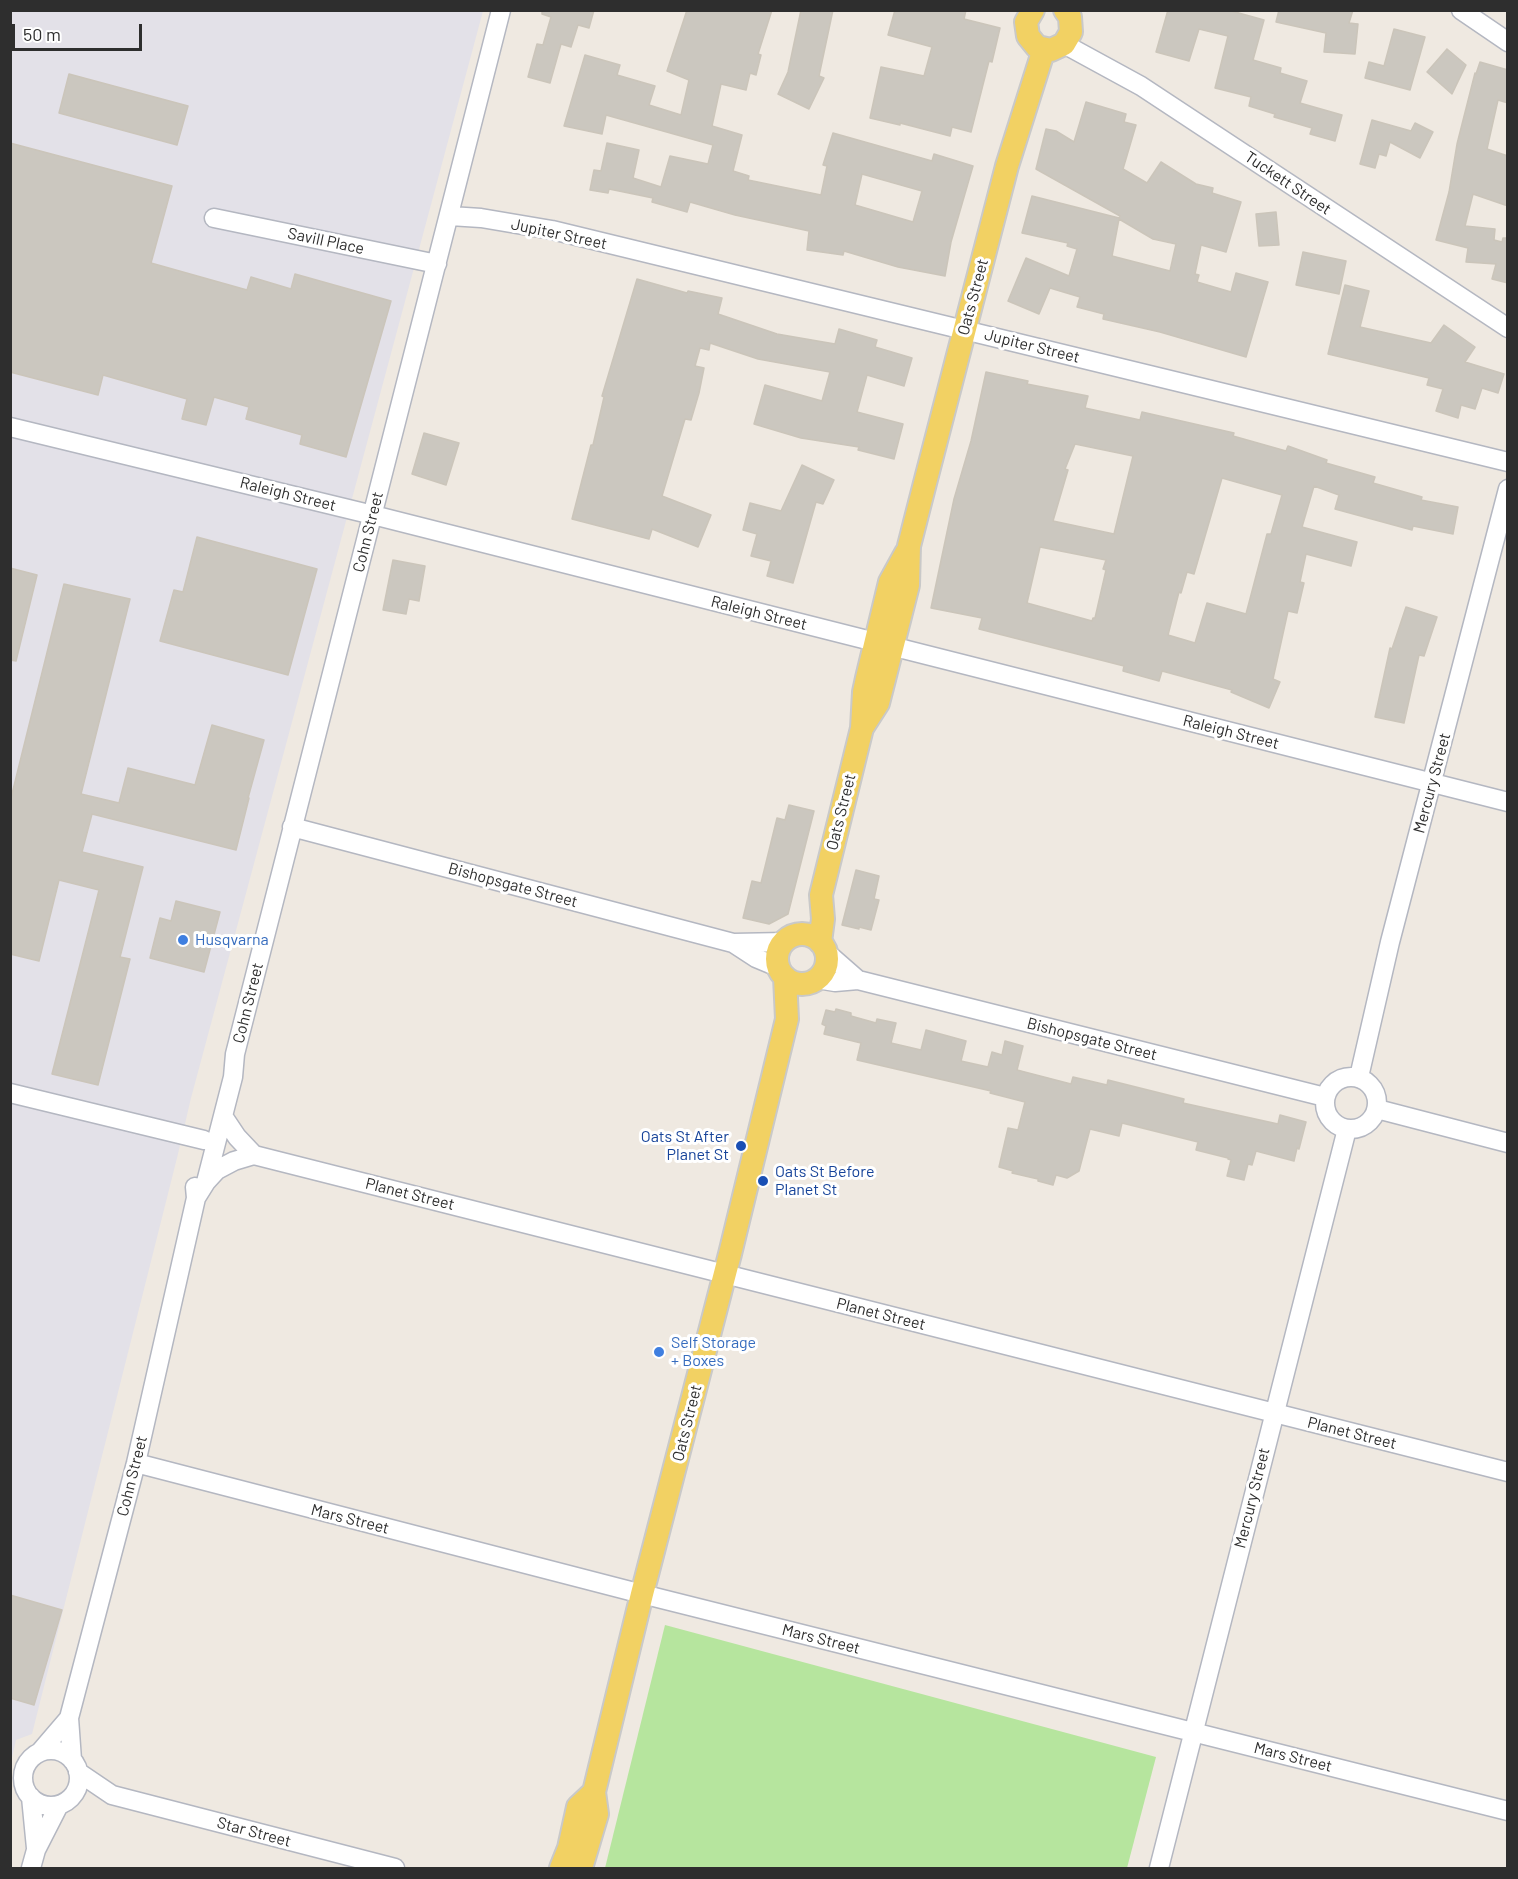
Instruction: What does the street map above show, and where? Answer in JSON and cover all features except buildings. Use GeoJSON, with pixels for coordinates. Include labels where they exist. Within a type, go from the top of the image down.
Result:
{"type":"FeatureCollection","features":[{"type":"Feature","properties":{"kind":"main road","name":"Oats Street"},"geometry":{"type":"LineString","coordinates":[[807,943],[807,914],[821,895],[862,728],[864,692],[908,585],[909,546],[1007,166],[1054,46],[1069,38],[1072,24],[1066,11]]}},
{"type":"Feature","properties":{"kind":"main road"},"geometry":{"type":"LineString","coordinates":[[1028,12],[1026,22],[1028,36],[1037,47],[1054,46]]}},
{"type":"Feature","properties":{"kind":"main road"},"geometry":{"type":"LineString","coordinates":[[807,943],[826,967],[814,981],[795,983],[782,973],[778,955],[807,943]]}},
{"type":"Feature","properties":{"kind":"main road","name":"Oats Street"},"geometry":{"type":"LineString","coordinates":[[580,1869],[597,1814],[594,1792],[642,1594],[725,1274],[787,1019],[782,973]]}},
{"type":"Feature","properties":{"kind":"main road","name":"Oats Street"},"geometry":{"type":"LineString","coordinates":[[787,1019],[814,981]]}},
{"type":"Feature","properties":{"kind":"main road","name":"Oats Street"},"geometry":{"type":"LineString","coordinates":[[561,1869],[569,1848],[578,1807],[594,1792]]}},
{"type":"Feature","properties":{"kind":"street","name":"Cohn Street"},"geometry":{"type":"LineString","coordinates":[[75,1766],[69,1718],[135,1463],[196,1198],[206,1182],[234,1077],[235,1054],[501,10]]}},
{"type":"Feature","properties":{"kind":"street"},"geometry":{"type":"LineString","coordinates":[[1461,10],[1508,42]]}},
{"type":"Feature","properties":{"kind":"street","name":"Tuckett Street"},"geometry":{"type":"LineString","coordinates":[[1054,46],[1141,86],[1508,328]]}},
{"type":"Feature","properties":{"kind":"street","name":"Jupiter Street"},"geometry":{"type":"LineString","coordinates":[[450,216],[496,220],[552,230],[1508,462]]}},
{"type":"Feature","properties":{"kind":"street","name":"Savill Place"},"geometry":{"type":"LineString","coordinates":[[214,218],[437,264]]}},
{"type":"Feature","properties":{"kind":"street","name":"Raleigh Street"},"geometry":{"type":"LineString","coordinates":[[10,427],[373,514],[1508,802]]}},
{"type":"Feature","properties":{"kind":"street","name":"Mercury Street"},"geometry":{"type":"LineString","coordinates":[[1359,1077],[1390,942],[1508,489]]}},
{"type":"Feature","properties":{"kind":"street","name":"Bishopsgate Street"},"geometry":{"type":"LineString","coordinates":[[292,827],[733,943],[807,943],[858,980]]}},
{"type":"Feature","properties":{"kind":"street","name":"Bishopsgate Street"},"geometry":{"type":"LineString","coordinates":[[733,943],[782,973]]}},
{"type":"Feature","properties":{"kind":"street","name":"Bishopsgate Street"},"geometry":{"type":"LineString","coordinates":[[814,981],[858,980],[1325,1097]]}},
{"type":"Feature","properties":{"kind":"street","name":"Cohn Street"},"geometry":{"type":"LineString","coordinates":[[196,1198],[194,1180],[204,1140],[225,1069],[235,1054]]}},
{"type":"Feature","properties":{"kind":"street"},"geometry":{"type":"LineString","coordinates":[[1350,1076],[1359,1077],[1366,1081],[1376,1093],[1377,1109],[1369,1122],[1355,1129],[1347,1129],[1332,1121],[1327,1114],[1325,1097],[1334,1082],[1350,1076]]}},
{"type":"Feature","properties":{"kind":"street"},"geometry":{"type":"LineString","coordinates":[[10,1093],[204,1140]]}},
{"type":"Feature","properties":{"kind":"street"},"geometry":{"type":"LineString","coordinates":[[1377,1109],[1508,1143]]}},
{"type":"Feature","properties":{"kind":"street"},"geometry":{"type":"LineString","coordinates":[[206,1182],[217,1170],[234,1161],[254,1155],[237,1137],[223,1116]]}},
{"type":"Feature","properties":{"kind":"street","name":"Mercury Street"},"geometry":{"type":"LineString","coordinates":[[1159,1869],[1347,1129]]}},
{"type":"Feature","properties":{"kind":"street","name":"Planet Street"},"geometry":{"type":"LineString","coordinates":[[254,1155],[1508,1472]]}},
{"type":"Feature","properties":{"kind":"street","name":"Mars Street"},"geometry":{"type":"LineString","coordinates":[[135,1463],[642,1594],[1508,1811]]}},
{"type":"Feature","properties":{"kind":"street","name":"Cohn Street"},"geometry":{"type":"LineString","coordinates":[[35,1757],[69,1718]]}},
{"type":"Feature","properties":{"kind":"street"},"geometry":{"type":"LineString","coordinates":[[10,1762],[57,1751],[75,1766],[78,1785],[65,1801],[36,1850],[31,1869]]}},
{"type":"Feature","properties":{"kind":"street"},"geometry":{"type":"LineString","coordinates":[[35,1757],[26,1768],[22,1786],[36,1850]]}},
{"type":"Feature","properties":{"kind":"street","name":"Star Street"},"geometry":{"type":"LineString","coordinates":[[75,1766],[112,1795]]}},
{"type":"Feature","properties":{"kind":"street"},"geometry":{"type":"LineString","coordinates":[[22,1786],[44,1805],[65,1801]]}},
{"type":"Feature","properties":{"kind":"street","name":"Star Street"},"geometry":{"type":"LineString","coordinates":[[65,1801],[112,1795],[395,1869]]}},
{"type":"Feature","properties":{"kind":"shaded area"},"geometry":{"type":"Polygon","coordinates":[[[11,11],[483,11],[191,1098],[32,1734],[16,1740],[11,1762],[11,11]]]}},
{"type":"Feature","properties":{"kind":"green space"},"geometry":{"type":"Polygon","coordinates":[[[665,1625],[1156,1757],[1127,1868],[605,1868],[665,1625]]]}},
{"type":"Feature","properties":{"kind":"place","name":"Husqvarna"},"geometry":{"type":"Point","coordinates":[183,940]}},
{"type":"Feature","properties":{"kind":"place","name":"Oats St After Planet St"},"geometry":{"type":"Point","coordinates":[741,1146]}},
{"type":"Feature","properties":{"kind":"place","name":"Oats St Before Planet St"},"geometry":{"type":"Point","coordinates":[763,1181]}},
{"type":"Feature","properties":{"kind":"place","name":"Self Storage + Boxes"},"geometry":{"type":"Point","coordinates":[659,1352]}}]}
